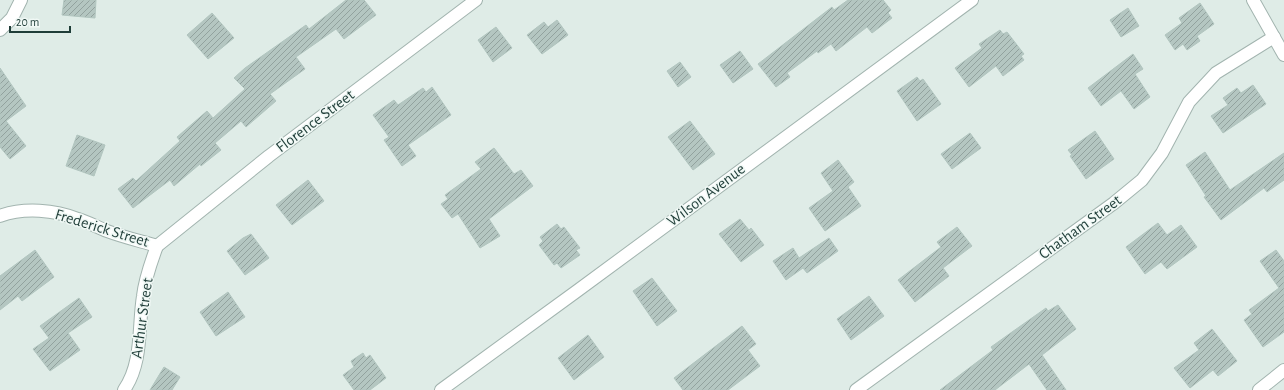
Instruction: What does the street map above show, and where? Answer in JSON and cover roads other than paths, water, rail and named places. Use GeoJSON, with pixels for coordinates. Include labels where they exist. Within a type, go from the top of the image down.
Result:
{"type":"FeatureCollection","features":[{"type":"Feature","properties":{"kind":"street"},"geometry":{"type":"LineString","coordinates":[[0,30],[12,18],[21,0]]}},
{"type":"Feature","properties":{"kind":"street","name":"Florence Street"},"geometry":{"type":"LineString","coordinates":[[157,246],[269,156],[476,0]]}},
{"type":"Feature","properties":{"kind":"street","name":"Wilson Avenue"},"geometry":{"type":"LineString","coordinates":[[441,390],[972,0]]}},
{"type":"Feature","properties":{"kind":"street"},"geometry":{"type":"LineString","coordinates":[[1253,0],[1284,55]]}},
{"type":"Feature","properties":{"kind":"street","name":"Chatham Street"},"geometry":{"type":"LineString","coordinates":[[856,390],[1114,203],[1142,180],[1162,154],[1189,102],[1216,73],[1274,37]]}},
{"type":"Feature","properties":{"kind":"street","name":"Frederick Street"},"geometry":{"type":"LineString","coordinates":[[0,216],[19,211],[65,214],[107,231],[157,246]]}},
{"type":"Feature","properties":{"kind":"street","name":"Arthur Street"},"geometry":{"type":"LineString","coordinates":[[124,390],[131,378],[137,358],[144,288],[157,246]]}},
{"type":"Feature","properties":{"kind":"street"},"geometry":{"type":"LineString","coordinates":[[1258,390],[1284,370]]}}]}
